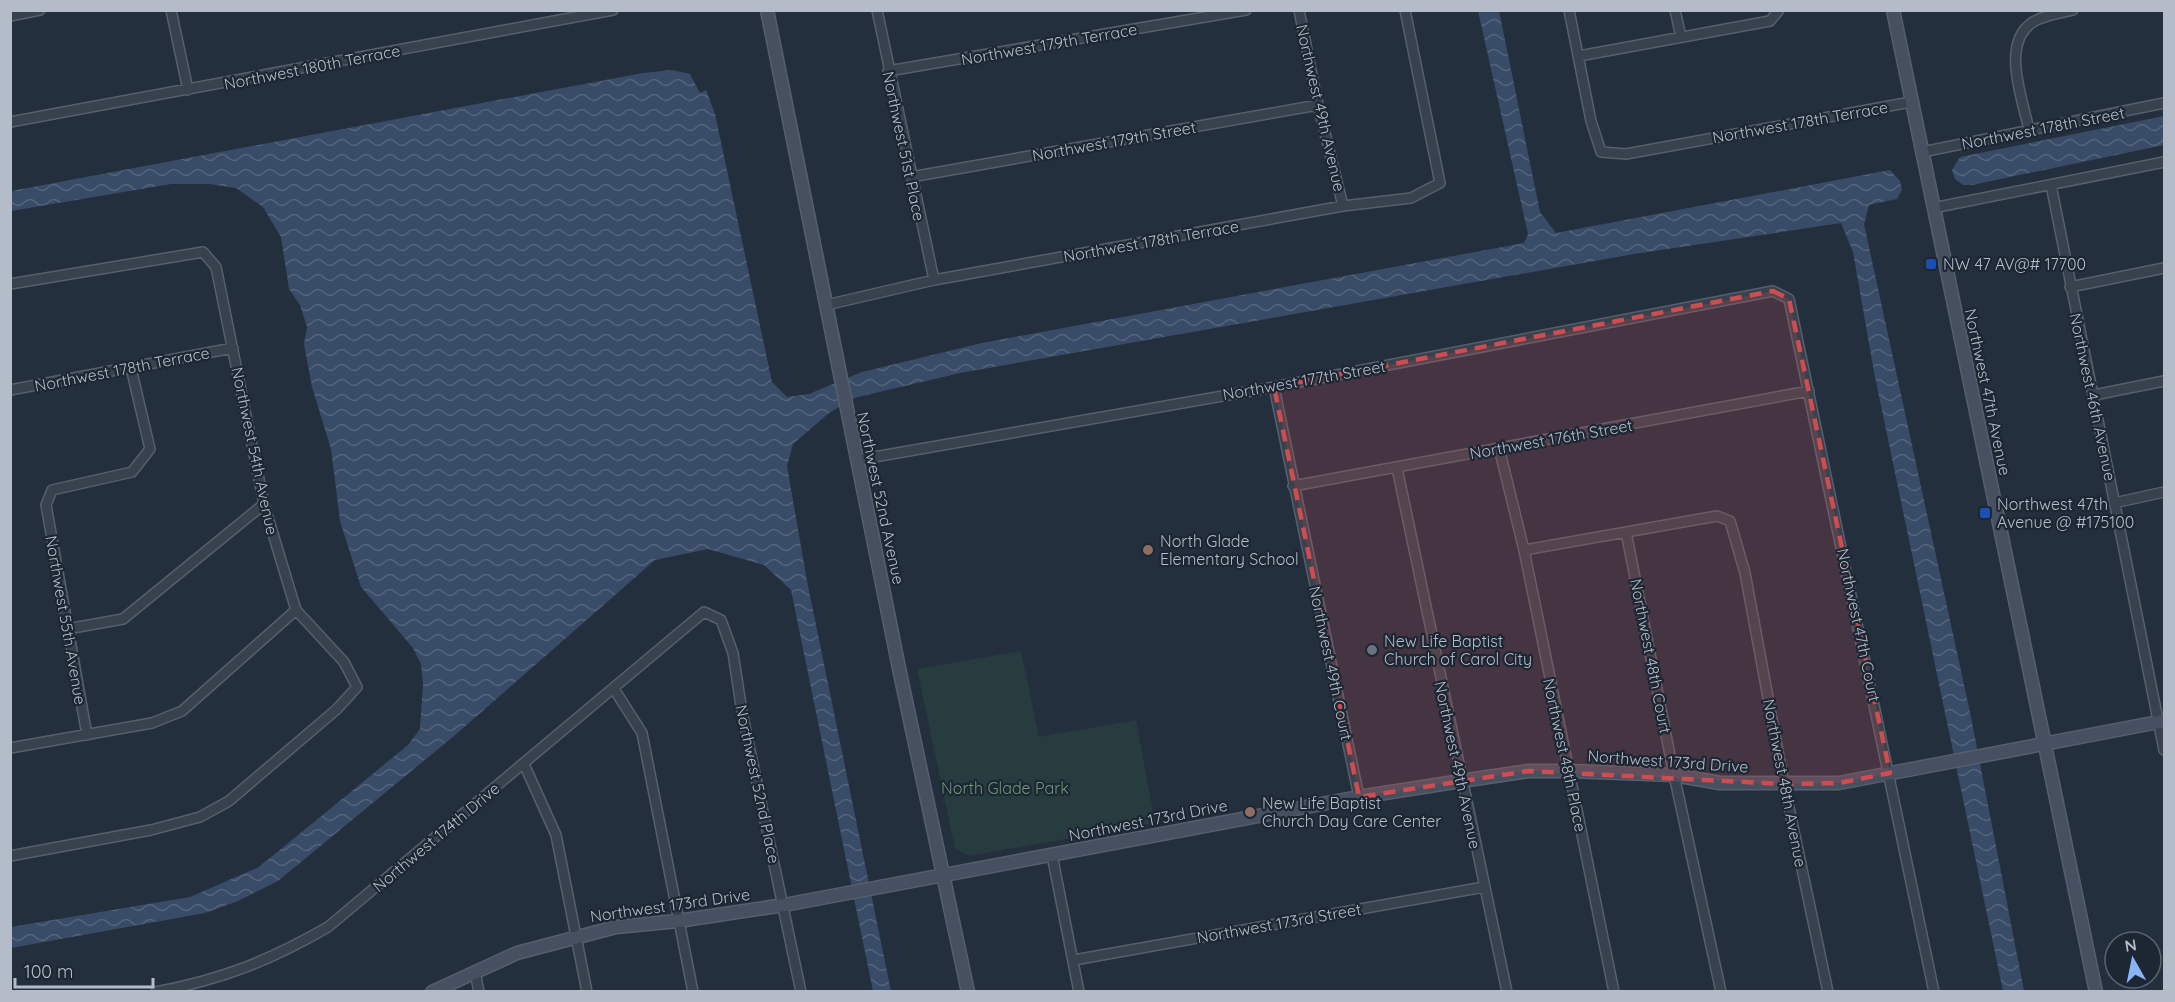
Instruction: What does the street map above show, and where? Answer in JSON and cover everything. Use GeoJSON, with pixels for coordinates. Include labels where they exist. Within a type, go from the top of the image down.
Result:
{"type":"FeatureCollection","features":[{"type":"Feature","properties":{"kind":"street"},"geometry":{"type":"LineString","coordinates":[[10,16],[40,10]]}},
{"type":"Feature","properties":{"kind":"street"},"geometry":{"type":"LineString","coordinates":[[171,10],[188,90]]}},
{"type":"Feature","properties":{"kind":"street","name":"Northwest 180th Terrace"},"geometry":{"type":"LineString","coordinates":[[10,122],[613,10]]}},
{"type":"Feature","properties":{"kind":"street","name":"Northwest 52nd Avenue"},"geometry":{"type":"LineString","coordinates":[[767,10],[857,460],[968,992]]}},
{"type":"Feature","properties":{"kind":"street","name":"Northwest 51st Place"},"geometry":{"type":"LineString","coordinates":[[877,10],[933,280]]}},
{"type":"Feature","properties":{"kind":"street","name":"Northwest 179th Terrace"},"geometry":{"type":"LineString","coordinates":[[888,71],[1246,10]]}},
{"type":"Feature","properties":{"kind":"street","name":"Northwest 49th Avenue"},"geometry":{"type":"LineString","coordinates":[[1299,10],[1318,105],[1343,206]]}},
{"type":"Feature","properties":{"kind":"street","name":"Northwest 178th Terrace"},"geometry":{"type":"LineString","coordinates":[[826,305],[933,280],[1343,206],[1411,198],[1440,183],[1431,148],[1405,10]]}},
{"type":"Feature","properties":{"kind":"street"},"geometry":{"type":"LineString","coordinates":[[1569,10],[1579,56],[1770,21],[1779,10]]}},
{"type":"Feature","properties":{"kind":"street"},"geometry":{"type":"LineString","coordinates":[[1675,10],[1681,38]]}},
{"type":"Feature","properties":{"kind":"street","name":"Northwest 47th Avenue"},"geometry":{"type":"LineString","coordinates":[[1893,10],[2096,992]]}},
{"type":"Feature","properties":{"kind":"street"},"geometry":{"type":"LineString","coordinates":[[2029,130],[2015,59],[2020,34],[2033,21],[2073,10]]}},
{"type":"Feature","properties":{"kind":"street","name":"Northwest 178th Terrace"},"geometry":{"type":"LineString","coordinates":[[1579,56],[1591,121],[1600,152],[1626,154],[1911,102]]}},
{"type":"Feature","properties":{"kind":"street","name":"Northwest 178th Street"},"geometry":{"type":"LineString","coordinates":[[1922,152],[2164,103]]}},
{"type":"Feature","properties":{"kind":"street","name":"Northwest 179th Street"},"geometry":{"type":"LineString","coordinates":[[911,177],[1318,105]]}},
{"type":"Feature","properties":{"kind":"street"},"geometry":{"type":"LineString","coordinates":[[1933,208],[2164,162]]}},
{"type":"Feature","properties":{"kind":"street","name":"Northwest 46th Avenue"},"geometry":{"type":"LineString","coordinates":[[2051,185],[2114,502],[2162,722],[2164,750]]}},
{"type":"Feature","properties":{"kind":"street","name":"Northwest 54th Avenue"},"geometry":{"type":"LineString","coordinates":[[10,284],[203,252],[216,267],[264,504],[296,610],[344,662],[357,687],[337,709],[229,801],[200,818],[151,830],[10,856]]}},
{"type":"Feature","properties":{"kind":"street"},"geometry":{"type":"LineString","coordinates":[[2070,287],[2164,268]]}},
{"type":"Feature","properties":{"kind":"street","name":"Northwest 47th Court"},"geometry":{"type":"LineString","coordinates":[[1750,296],[1773,291],[1790,299],[1934,992]]}},
{"type":"Feature","properties":{"kind":"street","name":"Northwest 177th Street"},"geometry":{"type":"LineString","coordinates":[[857,460],[1274,387],[1750,296]]}},
{"type":"Feature","properties":{"kind":"street","name":"Northwest 178th Terrace"},"geometry":{"type":"LineString","coordinates":[[10,390],[233,348]]}},
{"type":"Feature","properties":{"kind":"street","name":"Northwest 55th Avenue"},"geometry":{"type":"LineString","coordinates":[[87,735],[45,505],[52,490],[132,472],[150,449],[131,368]]}},
{"type":"Feature","properties":{"kind":"street"},"geometry":{"type":"LineString","coordinates":[[2094,395],[2164,381]]}},
{"type":"Feature","properties":{"kind":"street","name":"Northwest 49th Court"},"geometry":{"type":"LineString","coordinates":[[1274,387],[1359,797]]}},
{"type":"Feature","properties":{"kind":"street","name":"Northwest 176th Street"},"geometry":{"type":"LineString","coordinates":[[1293,486],[1809,391]]}},
{"type":"Feature","properties":{"kind":"street","name":"Northwest 48th Place"},"geometry":{"type":"LineString","coordinates":[[1499,448],[1524,550],[1614,992]]}},
{"type":"Feature","properties":{"kind":"street","name":"Northwest 49th Avenue"},"geometry":{"type":"LineString","coordinates":[[1397,468],[1507,992]]}},
{"type":"Feature","properties":{"kind":"street"},"geometry":{"type":"LineString","coordinates":[[2114,502],[2164,492]]}},
{"type":"Feature","properties":{"kind":"street"},"geometry":{"type":"LineString","coordinates":[[67,629],[123,619],[264,504]]}},
{"type":"Feature","properties":{"kind":"street","name":"Northwest 48th Avenue"},"geometry":{"type":"LineString","coordinates":[[1626,532],[1717,516],[1730,521],[1745,573],[1784,784],[1828,992]]}},
{"type":"Feature","properties":{"kind":"street"},"geometry":{"type":"LineString","coordinates":[[1524,550],[1626,532]]}},
{"type":"Feature","properties":{"kind":"street","name":"Northwest 48th Court"},"geometry":{"type":"LineString","coordinates":[[1626,532],[1674,775],[1721,992]]}},
{"type":"Feature","properties":{"kind":"street"},"geometry":{"type":"LineString","coordinates":[[10,748],[152,723],[182,711],[296,610]]}},
{"type":"Feature","properties":{"kind":"street","name":"Northwest 52nd Place"},"geometry":{"type":"LineString","coordinates":[[684,626],[704,612],[721,620],[733,653],[742,712],[801,992]]}},
{"type":"Feature","properties":{"kind":"street","name":"Northwest 174th Drive"},"geometry":{"type":"LineString","coordinates":[[156,992],[208,987],[278,955],[328,927],[614,689],[684,626]]}},
{"type":"Feature","properties":{"kind":"street"},"geometry":{"type":"LineString","coordinates":[[614,689],[642,733],[693,992]]}},
{"type":"Feature","properties":{"kind":"street","name":"Northwest 173rd Drive"},"geometry":{"type":"LineString","coordinates":[[432,992],[518,953],[616,927],[678,921],[848,894],[1359,797],[1461,781],[1528,771],[1569,771],[1674,775],[1720,783],[1839,783],[2162,722]]}},
{"type":"Feature","properties":{"kind":"street"},"geometry":{"type":"LineString","coordinates":[[524,764],[556,836],[587,992]]}},
{"type":"Feature","properties":{"kind":"street"},"geometry":{"type":"LineString","coordinates":[[1052,855],[1080,992]]}},
{"type":"Feature","properties":{"kind":"street","name":"Northwest 173rd Street"},"geometry":{"type":"LineString","coordinates":[[1074,960],[1484,886]]}},
{"type":"Feature","properties":{"kind":"street"},"geometry":{"type":"LineString","coordinates":[[475,972],[479,992]]}},
{"type":"Feature","properties":{"kind":"highlighted area"},"geometry":{"type":"Polygon","coordinates":[[[1773,291],[1789,299],[1890,773],[1839,783],[1784,784],[1528,771],[1359,797],[1274,387],[1773,291]]]}},
{"type":"Feature","properties":{"kind":"green space","name":"North Glade Park"},"geometry":{"type":"Polygon","coordinates":[[[1021,651],[1039,737],[1136,720],[1155,823],[969,856],[955,848],[917,669],[1021,651]]]}},
{"type":"Feature","properties":{"kind":"water"},"geometry":{"type":"Polygon","coordinates":[[[1478,11],[1499,11],[1540,212],[1556,233],[1890,170],[1900,181],[1902,190],[1897,199],[1869,205],[1864,224],[1971,717],[2024,991],[2003,991],[1874,372],[1853,252],[1841,223],[1634,254],[960,373],[854,398],[829,413],[793,444],[787,466],[807,581],[891,991],[873,991],[791,590],[764,565],[708,549],[655,560],[454,736],[278,881],[238,901],[205,913],[11,948],[11,927],[190,897],[259,867],[408,745],[420,729],[423,683],[421,664],[413,648],[361,587],[340,521],[331,449],[312,387],[304,344],[307,327],[300,305],[289,289],[281,237],[263,207],[236,188],[210,184],[171,184],[11,211],[11,191],[643,73],[672,70],[690,74],[700,93],[706,90],[715,114],[772,382],[787,397],[809,394],[862,372],[982,343],[1524,243],[1528,234],[1478,11]]]}},
{"type":"Feature","properties":{"kind":"water"},"geometry":{"type":"Polygon","coordinates":[[[2164,116],[2164,145],[1972,185],[1963,185],[1955,179],[1952,170],[1960,157],[2164,116]]]}},
{"type":"Feature","properties":{"kind":"place","name":"NW 47 AV@# 17700"},"geometry":{"type":"Point","coordinates":[1931,264]}},
{"type":"Feature","properties":{"kind":"place","name":"Northwest 47th Avenue @ #175100"},"geometry":{"type":"Point","coordinates":[1985,513]}},
{"type":"Feature","properties":{"kind":"place","name":"North Glade Elementary School"},"geometry":{"type":"Point","coordinates":[1148,550]}},
{"type":"Feature","properties":{"kind":"place","name":"New Life Baptist Church of Carol City"},"geometry":{"type":"Point","coordinates":[1372,650]}},
{"type":"Feature","properties":{"kind":"place","name":"New Life Baptist Church Day Care Center"},"geometry":{"type":"Point","coordinates":[1250,812]}}]}
